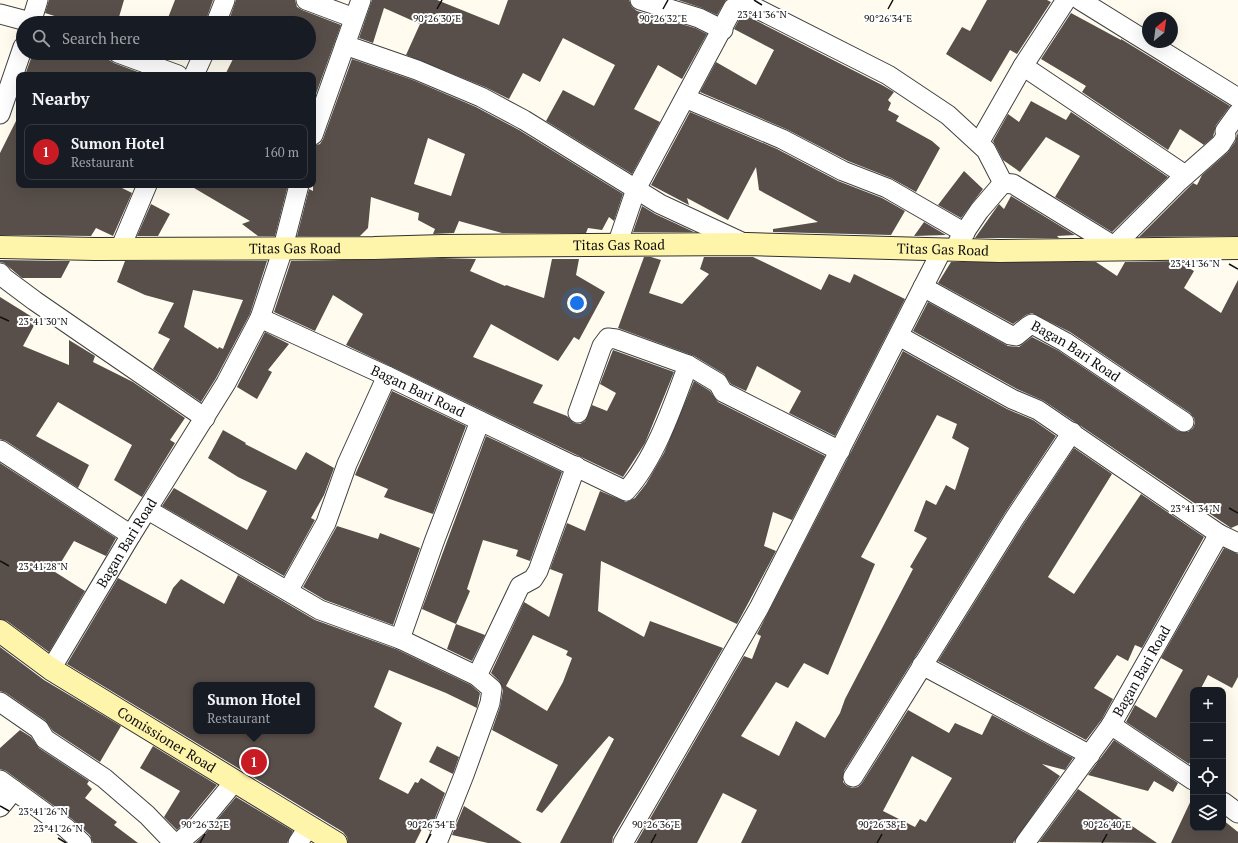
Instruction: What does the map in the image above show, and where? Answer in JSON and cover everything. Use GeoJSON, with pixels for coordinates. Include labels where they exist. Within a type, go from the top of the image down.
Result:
{"type":"FeatureCollection","features":[{"type":"Feature","properties":{"kind":"street"},"geometry":{"type":"LineString","coordinates":[[34,16],[38,0]]}},
{"type":"Feature","properties":{"kind":"street"},"geometry":{"type":"LineString","coordinates":[[219,16],[225,0]]}},
{"type":"Feature","properties":{"kind":"street"},"geometry":{"type":"LineString","coordinates":[[306,0],[354,18]]}},
{"type":"Feature","properties":{"kind":"street"},"geometry":{"type":"LineString","coordinates":[[316,123],[360,0]]}},
{"type":"Feature","properties":{"kind":"street"},"geometry":{"type":"LineString","coordinates":[[640,0],[699,18],[723,30]]}},
{"type":"Feature","properties":{"kind":"street"},"geometry":{"type":"LineString","coordinates":[[979,143],[1023,66],[1066,0]]}},
{"type":"Feature","properties":{"kind":"street"},"geometry":{"type":"LineString","coordinates":[[1080,0],[1238,98]]}},
{"type":"Feature","properties":{"kind":"street"},"geometry":{"type":"LineString","coordinates":[[617,245],[636,190],[723,30],[733,8],[740,4],[749,2],[888,75],[948,115],[986,150],[1003,183]]}},
{"type":"Feature","properties":{"kind":"street"},"geometry":{"type":"LineString","coordinates":[[0,14],[16,18]]}},
{"type":"Feature","properties":{"kind":"street"},"geometry":{"type":"LineString","coordinates":[[345,45],[416,70],[481,97],[524,120],[660,204],[747,244]]}},
{"type":"Feature","properties":{"kind":"street"},"geometry":{"type":"LineString","coordinates":[[0,114],[19,60]]}},
{"type":"Feature","properties":{"kind":"street"},"geometry":{"type":"LineString","coordinates":[[137,60],[170,72]]}},
{"type":"Feature","properties":{"kind":"street"},"geometry":{"type":"LineString","coordinates":[[195,72],[201,60]]}},
{"type":"Feature","properties":{"kind":"street"},"geometry":{"type":"LineString","coordinates":[[1023,66],[1185,175]]}},
{"type":"Feature","properties":{"kind":"street"},"geometry":{"type":"LineString","coordinates":[[685,98],[782,139],[843,171],[887,188],[953,244]]}},
{"type":"Feature","properties":{"kind":"street"},"geometry":{"type":"LineString","coordinates":[[1003,183],[1013,184],[1120,248],[1185,175],[1221,144],[1226,136],[1225,131],[1238,113]]}},
{"type":"Feature","properties":{"kind":"street"},"geometry":{"type":"LineString","coordinates":[[623,843],[759,608],[923,287],[953,244],[1003,183]]}},
{"type":"Feature","properties":{"kind":"street"},"geometry":{"type":"LineString","coordinates":[[120,249],[146,188]]}},
{"type":"Feature","properties":{"kind":"street","name":"Bagan Bari Road"},"geometry":{"type":"LineString","coordinates":[[51,669],[131,535],[226,383],[260,318],[283,248],[298,188]]}},
{"type":"Feature","properties":{"kind":"street","name":"Titas Gas Road"},"geometry":{"type":"LineString","coordinates":[[0,247],[120,249],[747,244],[953,244],[1120,248],[1238,248]]}},
{"type":"Feature","properties":{"kind":"street"},"geometry":{"type":"LineString","coordinates":[[0,273],[4,278],[35,301],[205,418]]}},
{"type":"Feature","properties":{"kind":"street","name":"Bagan Bari Road"},"geometry":{"type":"LineString","coordinates":[[923,287],[1010,336],[1016,336],[1032,324],[1042,328],[1184,422]]}},
{"type":"Feature","properties":{"kind":"street","name":"Bagan Bari Road"},"geometry":{"type":"LineString","coordinates":[[260,318],[387,376],[576,466],[626,492],[637,479],[669,416],[688,365]]}},
{"type":"Feature","properties":{"kind":"street"},"geometry":{"type":"LineString","coordinates":[[899,336],[1012,399],[1038,410],[1219,534],[1238,543]]}},
{"type":"Feature","properties":{"kind":"street"},"geometry":{"type":"LineString","coordinates":[[578,413],[602,346],[608,338],[616,339],[688,365],[718,383],[723,392],[840,450]]}},
{"type":"Feature","properties":{"kind":"street"},"geometry":{"type":"LineString","coordinates":[[288,591],[326,523],[347,464],[387,376]]}},
{"type":"Feature","properties":{"kind":"street"},"geometry":{"type":"LineString","coordinates":[[400,638],[434,542],[480,421]]}},
{"type":"Feature","properties":{"kind":"street"},"geometry":{"type":"LineString","coordinates":[[853,777],[1014,519],[1072,432]]}},
{"type":"Feature","properties":{"kind":"street"},"geometry":{"type":"LineString","coordinates":[[0,450],[131,535]]}},
{"type":"Feature","properties":{"kind":"street"},"geometry":{"type":"LineString","coordinates":[[477,676],[520,586],[532,579],[538,571],[576,466]]}},
{"type":"Feature","properties":{"kind":"street"},"geometry":{"type":"LineString","coordinates":[[148,510],[320,610],[400,638],[477,676],[492,689],[490,703],[437,843]]}},
{"type":"Feature","properties":{"kind":"street","name":"Bagan Bari Road"},"geometry":{"type":"LineString","coordinates":[[1025,843],[1111,725],[1219,534]]}},
{"type":"Feature","properties":{"kind":"street","name":"Comissioner Road"},"geometry":{"type":"LineString","coordinates":[[0,631],[51,669],[235,780],[303,834],[336,843]]}},
{"type":"Feature","properties":{"kind":"street"},"geometry":{"type":"LineString","coordinates":[[922,665],[1090,755]]}},
{"type":"Feature","properties":{"kind":"street"},"geometry":{"type":"LineString","coordinates":[[0,702],[39,729],[45,739],[104,778],[147,815],[174,843]]}},
{"type":"Feature","properties":{"kind":"street","name":"Bagan Bari Road"},"geometry":{"type":"LineString","coordinates":[[1111,725],[1190,778]]}},
{"type":"Feature","properties":{"kind":"street"},"geometry":{"type":"LineString","coordinates":[[178,843],[196,827],[235,780]]}},
{"type":"Feature","properties":{"kind":"street"},"geometry":{"type":"LineString","coordinates":[[0,807],[7,785],[66,828],[82,843]]}},
{"type":"Feature","properties":{"kind":"street"},"geometry":{"type":"LineString","coordinates":[[1226,804],[1238,813]]}},
{"type":"Feature","properties":{"kind":"building"},"geometry":{"type":"Polygon","coordinates":[[[49,0],[124,0],[119,16],[55,16],[45,13],[49,0]]]}},
{"type":"Feature","properties":{"kind":"building"},"geometry":{"type":"Polygon","coordinates":[[[175,0],[213,0],[207,16],[169,16],[175,0]]]}},
{"type":"Feature","properties":{"kind":"building"},"geometry":{"type":"Polygon","coordinates":[[[236,0],[295,0],[297,7],[302,10],[341,25],[316,94],[316,72],[226,72],[232,60],[316,60],[316,16],[230,16],[236,0]]]}},
{"type":"Feature","properties":{"kind":"building"},"geometry":{"type":"Polygon","coordinates":[[[372,0],[437,0],[499,25],[508,0],[629,0],[632,7],[637,11],[695,28],[707,34],[682,79],[658,65],[634,109],[660,122],[632,174],[546,121],[563,90],[594,106],[615,65],[563,38],[540,82],[523,73],[509,99],[485,87],[406,55],[420,24],[384,8],[373,43],[359,38],[372,0]]]}},
{"type":"Feature","properties":{"kind":"building"},"geometry":{"type":"Polygon","coordinates":[[[678,0],[726,0],[717,15],[678,0]]]}},
{"type":"Feature","properties":{"kind":"building"},"geometry":{"type":"Polygon","coordinates":[[[987,0],[1047,0],[1051,2],[1017,54],[1010,50],[991,82],[946,54],[962,27],[970,31],[987,0]]]}},
{"type":"Feature","properties":{"kind":"building"},"geometry":{"type":"Polygon","coordinates":[[[1071,13],[1121,39],[1230,106],[1216,125],[1213,137],[1204,145],[1180,129],[1168,150],[1082,92],[1086,86],[1041,59],[1071,13]]]}},
{"type":"Feature","properties":{"kind":"building"},"geometry":{"type":"Polygon","coordinates":[[[745,15],[894,92],[888,100],[891,103],[888,110],[899,116],[896,121],[932,141],[940,148],[916,192],[891,178],[848,161],[786,129],[700,92],[716,62],[756,85],[774,50],[734,29],[741,16],[745,15]]]}},
{"type":"Feature","properties":{"kind":"building"},"geometry":{"type":"Polygon","coordinates":[[[352,59],[413,80],[476,107],[519,130],[623,194],[614,221],[609,217],[602,230],[588,228],[586,233],[502,233],[459,221],[454,233],[433,234],[435,229],[418,220],[419,213],[371,197],[368,228],[360,236],[297,236],[309,189],[313,191],[313,188],[316,188],[316,145],[320,144],[352,59]],[[428,138],[414,184],[451,196],[465,154],[428,138]]]}},
{"type":"Feature","properties":{"kind":"building"},"geometry":{"type":"Polygon","coordinates":[[[30,60],[109,60],[138,72],[26,72],[30,60]]]}},
{"type":"Feature","properties":{"kind":"building"},"geometry":{"type":"Polygon","coordinates":[[[1031,101],[1066,120],[1071,112],[1168,177],[1112,232],[1055,197],[1080,156],[1046,137],[1020,172],[1003,160],[993,141],[1008,114],[1019,122],[1031,101]]]}},
{"type":"Feature","properties":{"kind":"building"},"geometry":{"type":"Polygon","coordinates":[[[690,112],[777,149],[838,181],[882,198],[905,211],[891,235],[773,232],[773,229],[818,222],[759,190],[756,167],[728,220],[687,198],[689,205],[651,185],[690,112]]]}},
{"type":"Feature","properties":{"kind":"building"},"geometry":{"type":"Polygon","coordinates":[[[16,121],[16,188],[122,188],[132,193],[113,236],[96,228],[91,236],[0,235],[0,153],[16,121]]]}},
{"type":"Feature","properties":{"kind":"building"},"geometry":{"type":"Polygon","coordinates":[[[1238,132],[1238,236],[1139,237],[1193,183],[1197,185],[1202,175],[1228,152],[1235,142],[1238,132]]]}},
{"type":"Feature","properties":{"kind":"building"},"geometry":{"type":"Polygon","coordinates":[[[964,171],[983,189],[961,218],[938,205],[964,171]]]}},
{"type":"Feature","properties":{"kind":"building"},"geometry":{"type":"Polygon","coordinates":[[[194,188],[287,188],[275,236],[258,236],[242,224],[250,221],[194,188]]]}},
{"type":"Feature","properties":{"kind":"building"},"geometry":{"type":"Polygon","coordinates":[[[1011,196],[1075,235],[1057,236],[1059,238],[975,238],[999,204],[1004,209],[1011,196]]]}},
{"type":"Feature","properties":{"kind":"building"},"geometry":{"type":"Polygon","coordinates":[[[151,204],[170,214],[158,236],[137,236],[151,204]]]}},
{"type":"Feature","properties":{"kind":"building"},"geometry":{"type":"Polygon","coordinates":[[[642,206],[655,214],[694,232],[633,232],[642,206]]]}},
{"type":"Feature","properties":{"kind":"building"},"geometry":{"type":"Polygon","coordinates":[[[924,222],[946,235],[914,236],[924,222]]]}},
{"type":"Feature","properties":{"kind":"building"},"geometry":{"type":"Polygon","coordinates":[[[644,257],[651,257],[661,260],[649,293],[682,304],[709,274],[700,269],[704,257],[753,257],[821,290],[829,274],[850,283],[854,274],[905,299],[835,436],[789,413],[801,391],[757,366],[746,391],[731,384],[724,374],[694,356],[618,328],[644,257]]]}},
{"type":"Feature","properties":{"kind":"building"},"geometry":{"type":"Polygon","coordinates":[[[442,258],[476,259],[470,271],[505,286],[506,285],[544,298],[552,259],[579,259],[576,275],[605,292],[579,340],[574,337],[558,361],[491,324],[473,357],[543,385],[533,403],[567,416],[574,423],[580,424],[585,421],[592,405],[607,411],[616,393],[600,384],[613,350],[674,372],[645,443],[623,477],[346,345],[363,314],[333,295],[315,331],[274,312],[291,261],[442,258]]]}},
{"type":"Feature","properties":{"kind":"building"},"geometry":{"type":"Polygon","coordinates":[[[0,260],[70,261],[61,278],[22,278],[4,263],[0,262],[0,260]]]}},
{"type":"Feature","properties":{"kind":"building"},"geometry":{"type":"Polygon","coordinates":[[[125,261],[267,261],[250,314],[216,378],[201,402],[153,369],[170,339],[158,333],[174,303],[145,295],[117,282],[125,261]],[[193,290],[184,327],[218,349],[219,347],[223,349],[243,300],[193,290]]]}},
{"type":"Feature","properties":{"kind":"building"},"geometry":{"type":"Polygon","coordinates":[[[1177,261],[1194,271],[1184,288],[1221,313],[1238,280],[1238,525],[1231,528],[1044,401],[1017,389],[913,331],[928,302],[1008,346],[1019,347],[1032,337],[1059,351],[1178,431],[1188,432],[1193,428],[1195,423],[1194,418],[1190,413],[1070,332],[1032,313],[1026,315],[1013,324],[938,283],[951,262],[1096,262],[1117,276],[1125,262],[1177,261]]]}},
{"type":"Feature","properties":{"kind":"building"},"geometry":{"type":"Polygon","coordinates":[[[0,297],[37,320],[23,346],[69,365],[69,340],[95,356],[93,362],[133,382],[185,418],[170,440],[175,443],[142,497],[114,480],[132,445],[58,402],[36,436],[89,465],[78,488],[6,441],[0,439],[0,297]]]}},
{"type":"Feature","properties":{"kind":"building"},"geometry":{"type":"Polygon","coordinates":[[[265,332],[289,344],[268,370],[272,372],[257,399],[237,387],[265,332]]]}},
{"type":"Feature","properties":{"kind":"building"},"geometry":{"type":"Polygon","coordinates":[[[903,351],[1007,409],[1033,420],[1056,436],[1005,513],[844,771],[843,782],[852,788],[858,787],[908,710],[949,733],[955,723],[982,735],[992,715],[1073,758],[1065,770],[1042,764],[1060,776],[1013,843],[741,843],[757,810],[723,793],[697,843],[636,843],[744,656],[752,659],[761,636],[757,634],[903,351]],[[937,415],[861,557],[875,564],[828,675],[804,663],[788,688],[776,682],[741,736],[779,756],[796,721],[825,738],[840,713],[845,699],[913,569],[910,567],[927,538],[914,531],[926,500],[936,505],[946,485],[955,490],[969,448],[952,438],[957,424],[937,415]],[[912,756],[883,811],[915,827],[920,819],[926,822],[952,778],[912,756]]]}},
{"type":"Feature","properties":{"kind":"building"},"geometry":{"type":"Polygon","coordinates":[[[694,381],[710,391],[718,402],[825,456],[792,520],[773,512],[764,546],[776,551],[737,624],[601,561],[598,611],[644,637],[650,621],[723,648],[613,837],[612,843],[560,843],[614,739],[609,736],[542,813],[536,810],[558,765],[492,730],[500,707],[503,690],[499,681],[491,673],[524,602],[549,617],[563,574],[550,569],[567,523],[585,531],[600,491],[626,502],[635,498],[646,484],[664,453],[694,381]],[[533,635],[506,686],[547,711],[563,682],[572,658],[566,655],[568,651],[533,635]]]}},
{"type":"Feature","properties":{"kind":"building"},"geometry":{"type":"Polygon","coordinates":[[[392,391],[466,426],[433,514],[384,497],[388,489],[355,475],[392,391]]]}},
{"type":"Feature","properties":{"kind":"building"},"geometry":{"type":"Polygon","coordinates":[[[223,430],[246,443],[245,444],[296,470],[306,452],[334,468],[324,495],[311,518],[315,520],[284,576],[162,506],[174,488],[247,530],[267,491],[238,477],[208,458],[223,430]]]}},
{"type":"Feature","properties":{"kind":"building"},"geometry":{"type":"Polygon","coordinates":[[[486,436],[562,472],[530,561],[516,556],[518,550],[483,540],[467,589],[470,591],[456,624],[422,609],[486,436]]]}},
{"type":"Feature","properties":{"kind":"building"},"geometry":{"type":"Polygon","coordinates":[[[1074,448],[1112,474],[1048,577],[1074,594],[1141,494],[1204,537],[1142,648],[1135,645],[1128,661],[1117,655],[1094,688],[1113,699],[1102,719],[1086,740],[938,661],[1023,525],[1074,448]]]}},
{"type":"Feature","properties":{"kind":"building"},"geometry":{"type":"Polygon","coordinates":[[[0,463],[116,538],[106,556],[74,541],[55,572],[85,591],[49,652],[7,621],[0,619],[0,463]]]}},
{"type":"Feature","properties":{"kind":"building"},"geometry":{"type":"Polygon","coordinates":[[[337,526],[378,539],[380,533],[420,548],[393,625],[325,600],[303,587],[337,526]]]}},
{"type":"Feature","properties":{"kind":"building"},"geometry":{"type":"Polygon","coordinates":[[[1224,548],[1238,554],[1238,677],[1232,688],[1208,675],[1202,687],[1190,687],[1189,764],[1126,722],[1135,705],[1156,718],[1183,670],[1161,658],[1224,548]]]}},
{"type":"Feature","properties":{"kind":"building"},"geometry":{"type":"Polygon","coordinates":[[[238,575],[315,620],[396,649],[471,685],[480,693],[477,708],[446,693],[389,670],[374,707],[402,723],[379,779],[408,794],[415,782],[418,783],[421,778],[445,793],[430,831],[423,827],[415,843],[348,843],[347,837],[343,832],[67,664],[118,578],[166,604],[173,588],[181,579],[224,604],[238,575]]]}},
{"type":"Feature","properties":{"kind":"building"},"geometry":{"type":"Polygon","coordinates":[[[456,624],[485,635],[472,661],[447,649],[456,624]]]}},
{"type":"Feature","properties":{"kind":"building"},"geometry":{"type":"Polygon","coordinates":[[[0,647],[44,680],[121,726],[100,762],[53,731],[45,720],[6,693],[0,691],[0,647]]]}},
{"type":"Feature","properties":{"kind":"building"},"geometry":{"type":"Polygon","coordinates":[[[20,730],[31,737],[39,748],[89,781],[87,784],[92,789],[85,798],[117,822],[114,825],[138,843],[93,843],[90,835],[72,819],[6,771],[0,769],[0,748],[20,730]]]}},
{"type":"Feature","properties":{"kind":"building"},"geometry":{"type":"Polygon","coordinates":[[[1114,740],[1178,783],[1173,792],[1154,781],[1148,791],[1088,775],[1114,740]]]}},
{"type":"Feature","properties":{"kind":"building"},"geometry":{"type":"Polygon","coordinates":[[[153,746],[217,785],[189,819],[177,830],[164,817],[180,791],[140,768],[153,746]]]}},
{"type":"Feature","properties":{"kind":"building"},"geometry":{"type":"Polygon","coordinates":[[[437,746],[459,757],[453,774],[429,762],[437,746]]]}},
{"type":"Feature","properties":{"kind":"building"},"geometry":{"type":"Polygon","coordinates":[[[1078,789],[1157,843],[1039,842],[1078,789]]]}},
{"type":"Feature","properties":{"kind":"building"},"geometry":{"type":"Polygon","coordinates":[[[236,797],[293,831],[287,843],[195,843],[205,834],[236,797]]]}},
{"type":"Feature","properties":{"kind":"building"},"geometry":{"type":"Polygon","coordinates":[[[1190,802],[1190,831],[1226,831],[1226,822],[1238,832],[1238,843],[1171,843],[1190,802]]]}},
{"type":"Feature","properties":{"kind":"building"},"geometry":{"type":"Polygon","coordinates":[[[464,806],[522,843],[488,843],[452,835],[464,806]]]}},
{"type":"Feature","properties":{"kind":"place","name":"Sumon Hotel"},"geometry":{"type":"Point","coordinates":[254,762]}}]}
